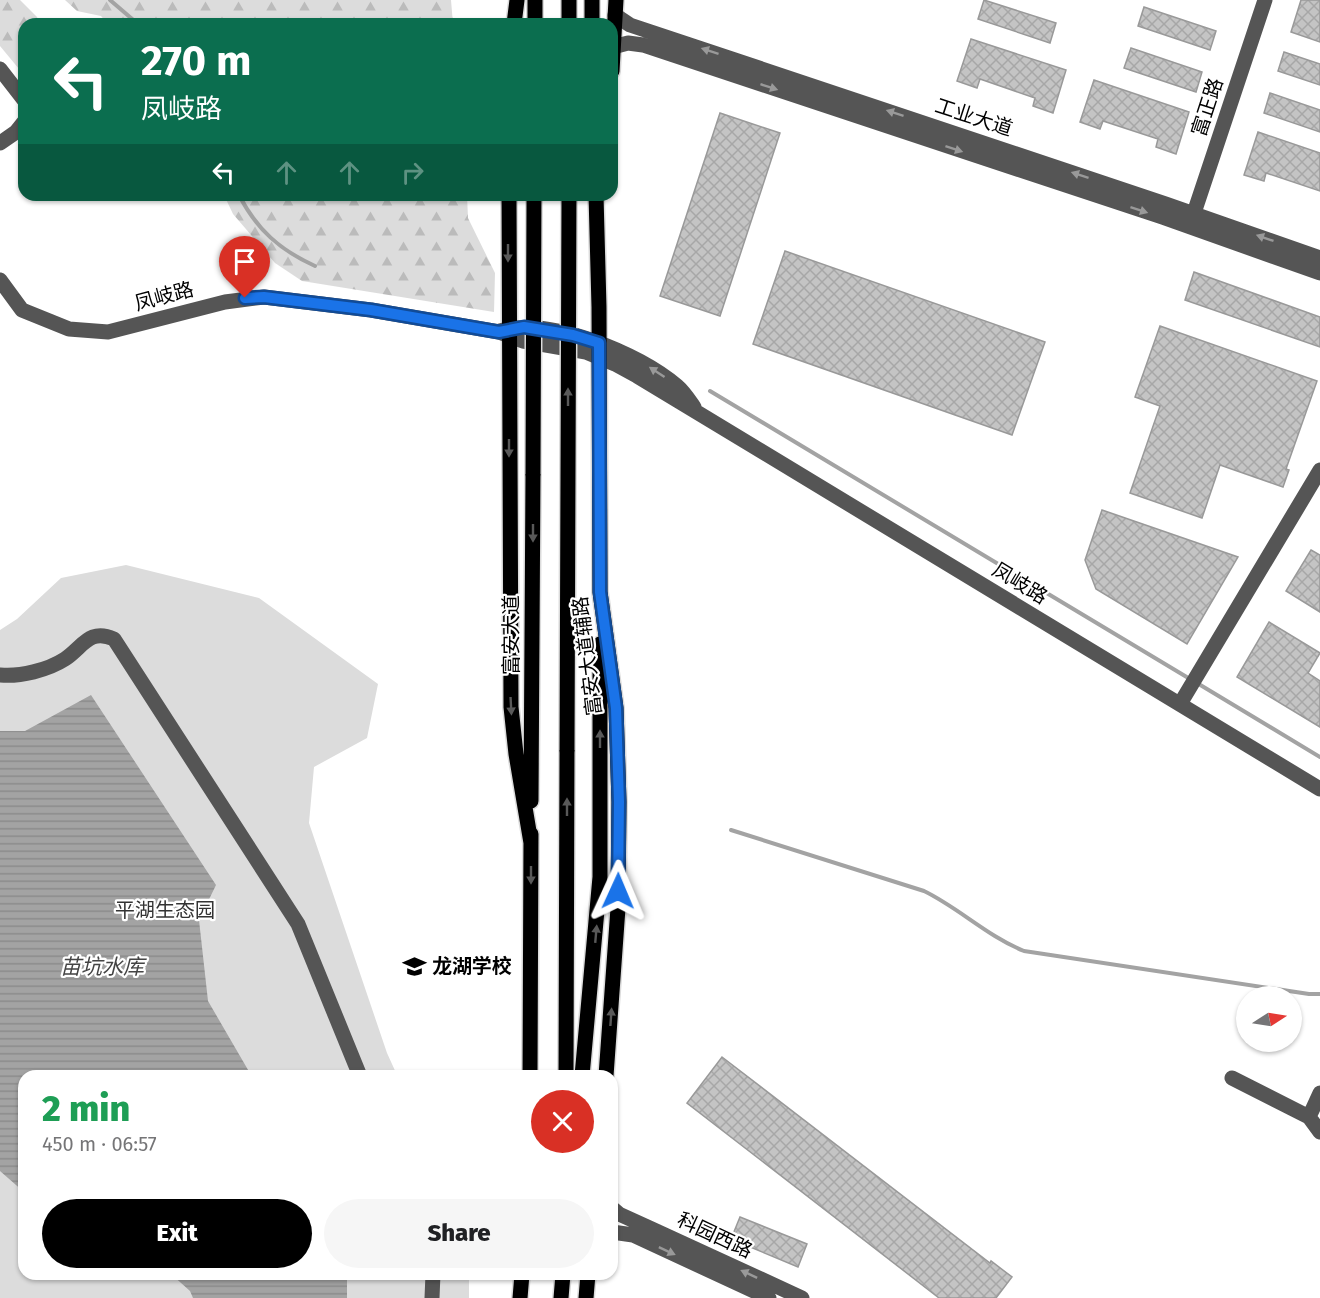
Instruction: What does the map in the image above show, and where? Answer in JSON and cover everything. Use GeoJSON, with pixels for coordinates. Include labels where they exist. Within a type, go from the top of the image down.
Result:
{"type":"FeatureCollection","features":[{"type":"Feature","properties":{"kind":"main road"},"geometry":{"type":"LineString","coordinates":[[515,18],[517,0]]}},
{"type":"Feature","properties":{"kind":"main road"},"geometry":{"type":"LineString","coordinates":[[535,0],[535,18]]}},
{"type":"Feature","properties":{"kind":"main road"},"geometry":{"type":"LineString","coordinates":[[569,0],[569,18]]}},
{"type":"Feature","properties":{"kind":"main road"},"geometry":{"type":"LineString","coordinates":[[591,0],[592,18]]}},
{"type":"Feature","properties":{"kind":"main road"},"geometry":{"type":"LineString","coordinates":[[509,201],[505,332],[511,707],[516,754],[531,843]]}},
{"type":"Feature","properties":{"kind":"main road","name":"富安大道"},"geometry":{"type":"LineString","coordinates":[[530,1070],[534,201]]}},
{"type":"Feature","properties":{"kind":"main road"},"geometry":{"type":"LineString","coordinates":[[566,1070],[569,201]]}},
{"type":"Feature","properties":{"kind":"main road","name":"富安大道辅路"},"geometry":{"type":"LineString","coordinates":[[596,201],[600,592],[616,708],[619,802],[618,908],[606,1070]]}},
{"type":"Feature","properties":{"kind":"main road"},"geometry":{"type":"LineString","coordinates":[[599,307],[605,201]]}},
{"type":"Feature","properties":{"kind":"main road"},"geometry":{"type":"LineString","coordinates":[[583,1070],[600,877],[600,592]]}},
{"type":"Feature","properties":{"kind":"main road"},"geometry":{"type":"LineString","coordinates":[[520,1298],[522,1280]]}},
{"type":"Feature","properties":{"kind":"main road"},"geometry":{"type":"LineString","coordinates":[[561,1298],[563,1280]]}},
{"type":"Feature","properties":{"kind":"main road"},"geometry":{"type":"LineString","coordinates":[[586,1298],[588,1280]]}},
{"type":"Feature","properties":{"kind":"street","name":"富正路"},"geometry":{"type":"LineString","coordinates":[[1191,220],[1264,0]]}},
{"type":"Feature","properties":{"kind":"street","name":"工业大道"},"geometry":{"type":"LineString","coordinates":[[616,8],[630,25],[1191,220],[1320,273]]}},
{"type":"Feature","properties":{"kind":"street","name":"工业大道"},"geometry":{"type":"LineString","coordinates":[[618,46],[628,43],[643,45],[1191,220],[1320,258]]}},
{"type":"Feature","properties":{"kind":"street"},"geometry":{"type":"LineString","coordinates":[[0,69],[18,92]]}},
{"type":"Feature","properties":{"kind":"street"},"geometry":{"type":"LineString","coordinates":[[0,143],[18,130]]}},
{"type":"Feature","properties":{"kind":"street","name":"凤岐路"},"geometry":{"type":"LineString","coordinates":[[0,280],[22,310],[69,329],[108,332],[225,302],[264,297],[371,310],[505,332],[523,341],[571,349],[599,350],[628,370],[1320,789]]}},
{"type":"Feature","properties":{"kind":"street"},"geometry":{"type":"LineString","coordinates":[[1180,704],[1320,470]]}},
{"type":"Feature","properties":{"kind":"street"},"geometry":{"type":"LineString","coordinates":[[0,675],[12,676],[47,668],[64,659],[87,640],[97,635],[114,639],[298,924],[358,1070]]}},
{"type":"Feature","properties":{"kind":"street"},"geometry":{"type":"LineString","coordinates":[[1232,1078],[1309,1117],[1320,1132]]}},
{"type":"Feature","properties":{"kind":"street"},"geometry":{"type":"LineString","coordinates":[[1309,1117],[1320,1093]]}},
{"type":"Feature","properties":{"kind":"street","name":"科园西路"},"geometry":{"type":"LineString","coordinates":[[618,1212],[802,1298]]}},
{"type":"Feature","properties":{"kind":"street","name":"科园西路"},"geometry":{"type":"LineString","coordinates":[[618,1233],[633,1235],[769,1298]]}},
{"type":"Feature","properties":{"kind":"street"},"geometry":{"type":"LineString","coordinates":[[432,1298],[433,1280]]}},
{"type":"Feature","properties":{"kind":"green space"},"geometry":{"type":"Polygon","coordinates":[[[0,0],[20,0],[37,18],[18,18],[18,68],[0,46],[0,0]]]}},
{"type":"Feature","properties":{"kind":"green space"},"geometry":{"type":"Polygon","coordinates":[[[65,0],[451,0],[452,18],[103,18],[77,11],[65,0]]]}},
{"type":"Feature","properties":{"kind":"green space"},"geometry":{"type":"Polygon","coordinates":[[[227,201],[467,201],[468,218],[495,273],[494,312],[302,281],[275,263],[233,214],[227,201]]]}},
{"type":"Feature","properties":{"kind":"green space","name":"平湖生态园"},"geometry":{"type":"Polygon","coordinates":[[[126,565],[259,598],[378,684],[367,738],[314,767],[309,823],[395,1070],[18,1070],[18,1280],[469,1280],[469,1298],[0,1298],[0,630],[17,619],[61,578],[126,565]]]}},
{"type":"Feature","properties":{"kind":"water","name":"苗坑水库"},"geometry":{"type":"Polygon","coordinates":[[[91,695],[216,885],[199,920],[208,1001],[248,1070],[18,1070],[18,1187],[0,1171],[0,731],[25,731],[91,695]]]}},
{"type":"Feature","properties":{"kind":"water"},"geometry":{"type":"Polygon","coordinates":[[[178,1280],[347,1280],[347,1298],[193,1298],[190,1291],[178,1280]]]}},
{"type":"Feature","properties":{"kind":"building"},"geometry":{"type":"Polygon","coordinates":[[[984,0],[1056,23],[1050,43],[978,19],[984,0]]]}},
{"type":"Feature","properties":{"kind":"building"},"geometry":{"type":"Polygon","coordinates":[[[1301,0],[1320,0],[1320,42],[1291,32],[1301,0]]]}},
{"type":"Feature","properties":{"kind":"building"},"geometry":{"type":"Polygon","coordinates":[[[1144,7],[1216,31],[1210,50],[1138,26],[1144,7]]]}},
{"type":"Feature","properties":{"kind":"building"},"geometry":{"type":"Polygon","coordinates":[[[971,39],[1066,70],[1053,113],[1033,106],[1035,98],[980,79],[977,88],[957,81],[971,39]]]}},
{"type":"Feature","properties":{"kind":"building"},"geometry":{"type":"Polygon","coordinates":[[[1131,48],[1202,72],[1196,92],[1124,68],[1131,48]]]}},
{"type":"Feature","properties":{"kind":"building"},"geometry":{"type":"Polygon","coordinates":[[[1284,52],[1320,64],[1320,85],[1278,71],[1284,52]]]}},
{"type":"Feature","properties":{"kind":"building"},"geometry":{"type":"Polygon","coordinates":[[[1094,80],[1189,112],[1176,154],[1156,147],[1158,139],[1103,121],[1100,129],[1080,122],[1094,80]]]}},
{"type":"Feature","properties":{"kind":"building"},"geometry":{"type":"Polygon","coordinates":[[[1270,93],[1320,110],[1320,132],[1264,113],[1270,93]]]}},
{"type":"Feature","properties":{"kind":"building"},"geometry":{"type":"Polygon","coordinates":[[[720,113],[780,133],[720,316],[660,296],[720,113]]]}},
{"type":"Feature","properties":{"kind":"building"},"geometry":{"type":"Polygon","coordinates":[[[1258,132],[1320,153],[1320,191],[1266,173],[1264,181],[1244,175],[1258,132]]]}},
{"type":"Feature","properties":{"kind":"building"},"geometry":{"type":"Polygon","coordinates":[[[785,251],[1045,342],[1012,435],[753,344],[785,251]]]}},
{"type":"Feature","properties":{"kind":"building"},"geometry":{"type":"Polygon","coordinates":[[[1194,272],[1320,317],[1320,347],[1185,300],[1194,272]]]}},
{"type":"Feature","properties":{"kind":"building"},"geometry":{"type":"Polygon","coordinates":[[[1160,326],[1317,381],[1286,469],[1289,470],[1283,487],[1220,465],[1202,518],[1130,493],[1160,406],[1135,397],[1160,326]]]}},
{"type":"Feature","properties":{"kind":"building"},"geometry":{"type":"Polygon","coordinates":[[[1102,510],[1238,557],[1187,644],[1096,589],[1085,560],[1102,510]]]}},
{"type":"Feature","properties":{"kind":"building"},"geometry":{"type":"Polygon","coordinates":[[[1311,550],[1320,555],[1320,612],[1286,591],[1311,550]]]}},
{"type":"Feature","properties":{"kind":"building"},"geometry":{"type":"Polygon","coordinates":[[[1269,622],[1320,653],[1308,673],[1320,681],[1320,727],[1237,677],[1269,622]]]}},
{"type":"Feature","properties":{"kind":"building"},"geometry":{"type":"Polygon","coordinates":[[[722,1057],[990,1263],[991,1261],[1012,1277],[996,1298],[939,1298],[687,1103],[722,1057]]]}},
{"type":"Feature","properties":{"kind":"building"},"geometry":{"type":"Polygon","coordinates":[[[740,1217],[807,1244],[798,1267],[731,1239],[740,1217]]]}},
{"type":"Feature","properties":{"kind":"waterway"},"geometry":{"type":"LineString","coordinates":[[110,0],[131,18]]}},
{"type":"Feature","properties":{"kind":"waterway"},"geometry":{"type":"LineString","coordinates":[[242,201],[254,219],[271,238],[280,246],[315,266]]}},
{"type":"Feature","properties":{"kind":"waterway"},"geometry":{"type":"LineString","coordinates":[[710,391],[1190,679]]}},
{"type":"Feature","properties":{"kind":"waterway"},"geometry":{"type":"LineString","coordinates":[[1197,683],[1320,757]]}},
{"type":"Feature","properties":{"kind":"waterway"},"geometry":{"type":"LineString","coordinates":[[731,830],[924,891],[998,938],[1024,951],[1320,994]]}},
{"type":"Feature","properties":{"kind":"place","name":"龙湖学校"},"geometry":{"type":"Point","coordinates":[414,966]}},
{"type":"Feature","properties":{"kind":"route"},"geometry":{"type":"LineString","coordinates":[[245,298],[264,297],[371,310],[499,332],[524,327],[573,335],[599,343],[600,592],[616,708],[619,802],[618,891]]}}]}
